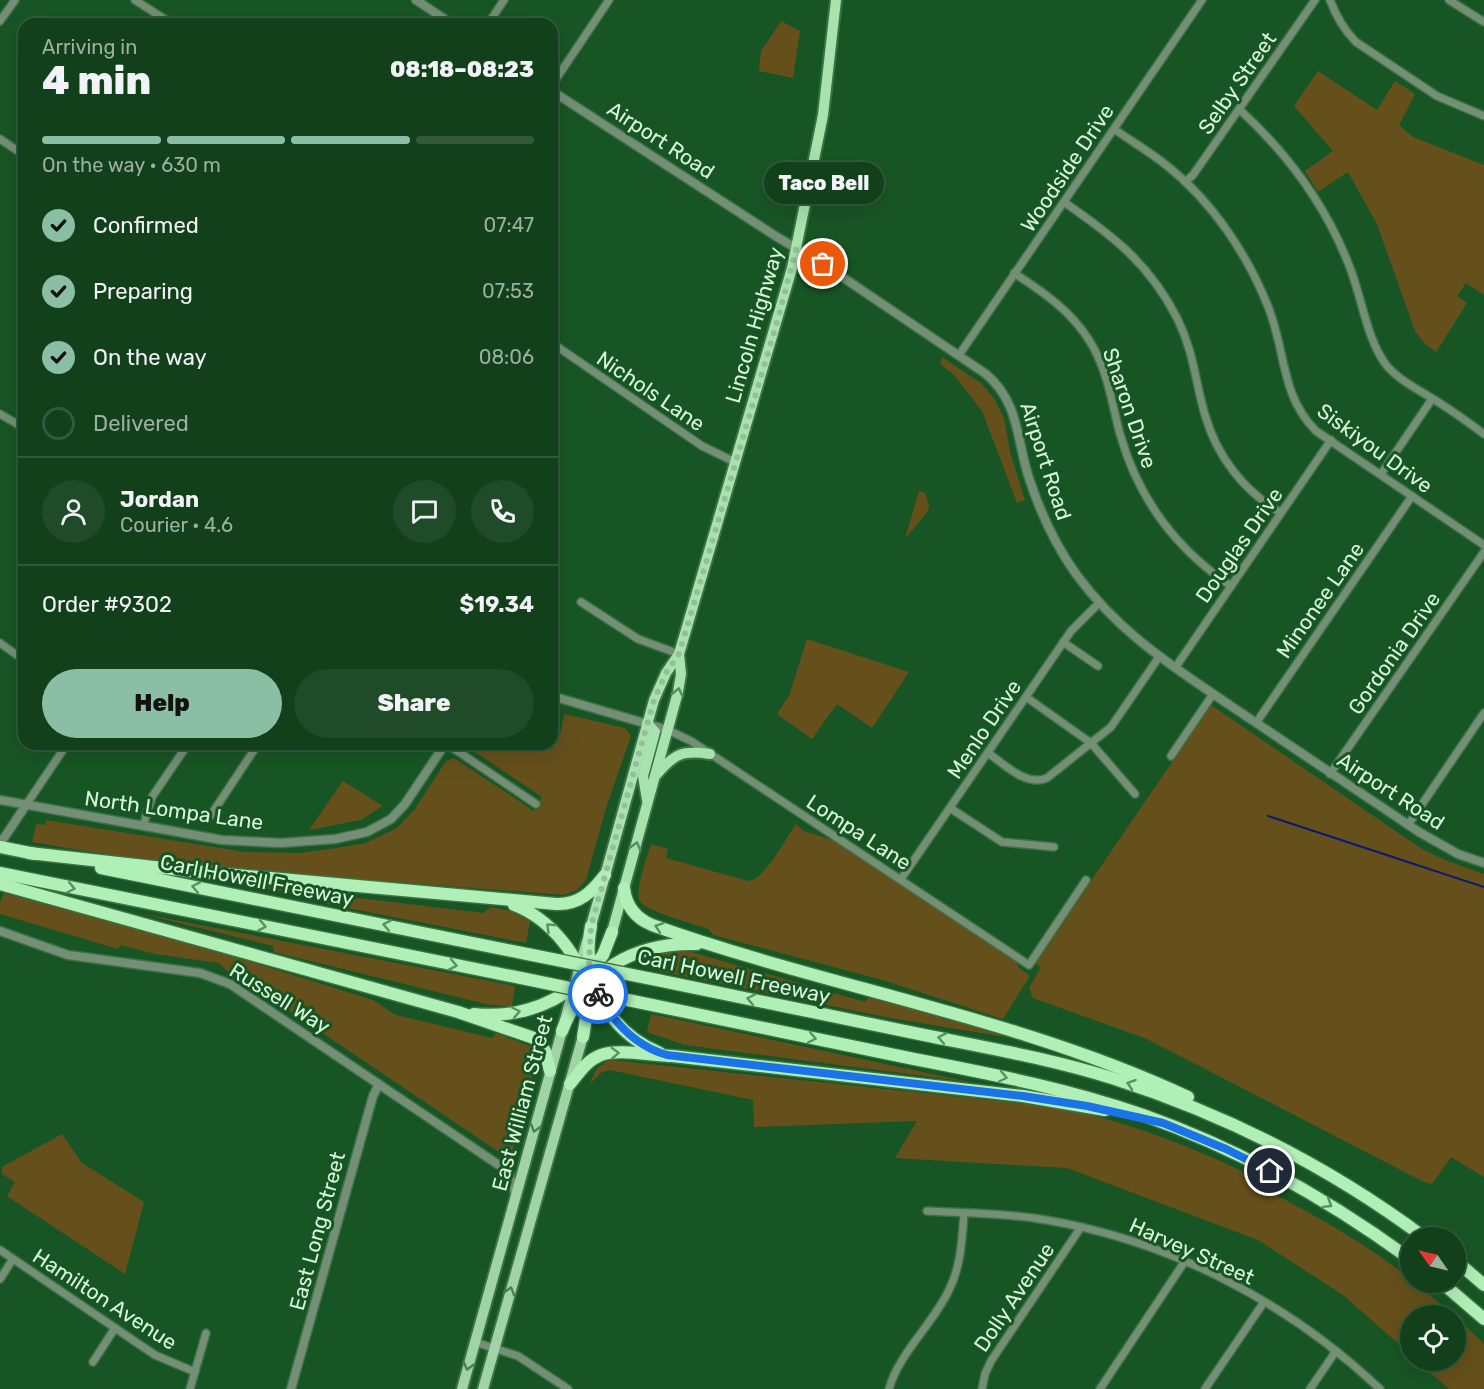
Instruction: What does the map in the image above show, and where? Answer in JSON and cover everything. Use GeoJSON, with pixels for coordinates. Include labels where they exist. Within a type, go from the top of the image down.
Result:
{"type":"FeatureCollection","features":[{"type":"Feature","properties":{"kind":"highway","name":"Lincoln Highway"},"geometry":{"type":"LineString","coordinates":[[647,723],[662,681],[679,654],[778,319],[796,249],[824,115],[836,0]]}},
{"type":"Feature","properties":{"kind":"highway","name":"Lincoln Highway"},"geometry":{"type":"LineString","coordinates":[[668,730],[681,677],[679,654]]}},
{"type":"Feature","properties":{"kind":"highway"},"geometry":{"type":"LineString","coordinates":[[647,723],[655,732],[644,776],[648,803]]}},
{"type":"Feature","properties":{"kind":"highway"},"geometry":{"type":"LineString","coordinates":[[583,1037],[591,926],[647,723]]}},
{"type":"Feature","properties":{"kind":"highway"},"geometry":{"type":"LineString","coordinates":[[561,1031],[603,955],[612,932],[668,730]]}},
{"type":"Feature","properties":{"kind":"highway"},"geometry":{"type":"LineString","coordinates":[[655,777],[671,759],[678,755],[690,752],[710,754]]}},
{"type":"Feature","properties":{"kind":"highway","name":"Carl Howell Freeway"},"geometry":{"type":"LineString","coordinates":[[0,845],[29,853],[1007,1051],[1074,1067],[1196,1108],[1282,1147],[1362,1194],[1409,1227]]}},
{"type":"Feature","properties":{"kind":"highway"},"geometry":{"type":"LineString","coordinates":[[29,853],[486,899],[570,903],[586,896],[605,875]]}},
{"type":"Feature","properties":{"kind":"highway","name":"Carl Howell Freeway"},"geometry":{"type":"LineString","coordinates":[[0,873],[7,882],[521,978],[1038,1084],[1095,1099],[1163,1123],[1226,1149],[1289,1181],[1367,1228],[1400,1252]]}},
{"type":"Feature","properties":{"kind":"highway"},"geometry":{"type":"LineString","coordinates":[[7,882],[458,1012],[534,1038],[545,1051],[550,1071]]}},
{"type":"Feature","properties":{"kind":"highway"},"geometry":{"type":"LineString","coordinates":[[624,888],[628,904],[639,918],[652,925],[713,945],[1013,1030],[1073,1050],[1162,1085],[1282,1147]]}},
{"type":"Feature","properties":{"kind":"highway"},"geometry":{"type":"LineString","coordinates":[[486,899],[512,904],[542,920],[562,940],[609,1012],[627,1033],[648,1048],[672,1056]]}},
{"type":"Feature","properties":{"kind":"highway"},"geometry":{"type":"LineString","coordinates":[[458,1012],[487,1015],[515,1013],[545,1003],[625,958],[654,947],[677,944],[713,945]]}},
{"type":"Feature","properties":{"kind":"highway"},"geometry":{"type":"LineString","coordinates":[[570,1084],[588,1063],[604,1054],[672,1056],[1040,1099],[1087,1106],[1163,1123]]}},
{"type":"Feature","properties":{"kind":"highway"},"geometry":{"type":"LineString","coordinates":[[1466,1269],[1484,1285]]}},
{"type":"Feature","properties":{"kind":"highway"},"geometry":{"type":"LineString","coordinates":[[1454,1293],[1484,1319]]}},
{"type":"Feature","properties":{"kind":"main road","name":"East William Street"},"geometry":{"type":"LineString","coordinates":[[462,1389],[561,1031]]}},
{"type":"Feature","properties":{"kind":"main road","name":"East William Street"},"geometry":{"type":"LineString","coordinates":[[483,1389],[583,1037]]}},
{"type":"Feature","properties":{"kind":"street"},"geometry":{"type":"LineString","coordinates":[[0,21],[15,0]]}},
{"type":"Feature","properties":{"kind":"street"},"geometry":{"type":"LineString","coordinates":[[135,0],[163,18]]}},
{"type":"Feature","properties":{"kind":"street"},"geometry":{"type":"LineString","coordinates":[[416,0],[443,18]]}},
{"type":"Feature","properties":{"kind":"street"},"geometry":{"type":"LineString","coordinates":[[492,18],[504,0]]}},
{"type":"Feature","properties":{"kind":"street"},"geometry":{"type":"LineString","coordinates":[[558,76],[609,0]]}},
{"type":"Feature","properties":{"kind":"street","name":"Woodside Drive"},"geometry":{"type":"LineString","coordinates":[[959,355],[1202,0]]}},
{"type":"Feature","properties":{"kind":"street","name":"Selby Street"},"geometry":{"type":"LineString","coordinates":[[1185,182],[1193,175],[1315,0]]}},
{"type":"Feature","properties":{"kind":"street"},"geometry":{"type":"LineString","coordinates":[[1330,0],[1346,32],[1356,42],[1437,96],[1484,116]]}},
{"type":"Feature","properties":{"kind":"street"},"geometry":{"type":"LineString","coordinates":[[1449,0],[1484,22]]}},
{"type":"Feature","properties":{"kind":"street","name":"Airport Road"},"geometry":{"type":"LineString","coordinates":[[558,95],[796,249],[823,264],[991,378],[1009,403],[1015,417],[1029,479],[1048,527],[1067,561],[1099,603],[1131,636],[1330,774],[1408,825],[1458,854],[1484,863]]}},
{"type":"Feature","properties":{"kind":"street"},"geometry":{"type":"LineString","coordinates":[[1239,109],[1277,147],[1315,198],[1349,265],[1380,356],[1395,374],[1484,434]]}},
{"type":"Feature","properties":{"kind":"street","name":"Siskiyou Drive"},"geometry":{"type":"LineString","coordinates":[[1114,129],[1167,166],[1185,182],[1216,216],[1238,247],[1257,281],[1269,310],[1296,405],[1307,422],[1484,545]]}},
{"type":"Feature","properties":{"kind":"street"},"geometry":{"type":"LineString","coordinates":[[0,139],[18,151]]}},
{"type":"Feature","properties":{"kind":"street"},"geometry":{"type":"LineString","coordinates":[[1064,202],[1124,246],[1156,284],[1178,319],[1185,336],[1195,363],[1204,414],[1221,455],[1241,482],[1281,513]]}},
{"type":"Feature","properties":{"kind":"street","name":"Sharon Drive"},"geometry":{"type":"LineString","coordinates":[[1014,273],[1058,304],[1084,333],[1103,368],[1125,451],[1146,498],[1164,524],[1190,554],[1231,586]]}},
{"type":"Feature","properties":{"kind":"street","name":"Nichols Lane"},"geometry":{"type":"LineString","coordinates":[[558,347],[702,446],[735,462]]}},
{"type":"Feature","properties":{"kind":"street"},"geometry":{"type":"LineString","coordinates":[[1381,474],[1432,399]]}},
{"type":"Feature","properties":{"kind":"street"},"geometry":{"type":"LineString","coordinates":[[0,414],[18,424]]}},
{"type":"Feature","properties":{"kind":"street","name":"Douglas Drive"},"geometry":{"type":"LineString","coordinates":[[1175,668],[1331,440]]}},
{"type":"Feature","properties":{"kind":"street","name":"Minonee Lane"},"geometry":{"type":"LineString","coordinates":[[1256,723],[1412,495]]}},
{"type":"Feature","properties":{"kind":"street","name":"Gordonia Drive"},"geometry":{"type":"LineString","coordinates":[[1330,774],[1484,552]]}},
{"type":"Feature","properties":{"kind":"street"},"geometry":{"type":"LineString","coordinates":[[581,602],[638,639],[679,654]]}},
{"type":"Feature","properties":{"kind":"street","name":"Menlo Drive"},"geometry":{"type":"LineString","coordinates":[[901,879],[1063,642],[1078,622],[1099,603]]}},
{"type":"Feature","properties":{"kind":"street"},"geometry":{"type":"LineString","coordinates":[[1063,642],[1098,666]]}},
{"type":"Feature","properties":{"kind":"street"},"geometry":{"type":"LineString","coordinates":[[0,643],[18,656]]}},
{"type":"Feature","properties":{"kind":"street"},"geometry":{"type":"LineString","coordinates":[[987,753],[1025,778],[1039,781],[1050,777],[1115,723],[1159,657]]}},
{"type":"Feature","properties":{"kind":"street"},"geometry":{"type":"LineString","coordinates":[[1171,756],[1213,693]]}},
{"type":"Feature","properties":{"kind":"street"},"geometry":{"type":"LineString","coordinates":[[1026,697],[1091,743],[1135,794]]}},
{"type":"Feature","properties":{"kind":"street"},"geometry":{"type":"LineString","coordinates":[[558,698],[668,730]]}},
{"type":"Feature","properties":{"kind":"street"},"geometry":{"type":"LineString","coordinates":[[1408,825],[1484,713]]}},
{"type":"Feature","properties":{"kind":"street","name":"Lompa Lane"},"geometry":{"type":"LineString","coordinates":[[668,730],[710,754],[1029,964],[1086,880]]}},
{"type":"Feature","properties":{"kind":"street"},"geometry":{"type":"LineString","coordinates":[[0,845],[64,750]]}},
{"type":"Feature","properties":{"kind":"street"},"geometry":{"type":"LineString","coordinates":[[143,826],[153,797],[184,750]]}},
{"type":"Feature","properties":{"kind":"street"},"geometry":{"type":"LineString","coordinates":[[211,815],[254,750]]}},
{"type":"Feature","properties":{"kind":"street","name":"North Lompa Lane"},"geometry":{"type":"LineString","coordinates":[[0,800],[222,840],[308,842],[357,835],[378,828],[397,814],[442,750]]}},
{"type":"Feature","properties":{"kind":"street"},"geometry":{"type":"LineString","coordinates":[[455,750],[536,804]]}},
{"type":"Feature","properties":{"kind":"street"},"geometry":{"type":"LineString","coordinates":[[950,808],[1002,842],[1054,847]]}},
{"type":"Feature","properties":{"kind":"street","name":"Russell Way"},"geometry":{"type":"LineString","coordinates":[[0,932],[76,957],[184,970],[230,984],[509,1172]]}},
{"type":"Feature","properties":{"kind":"street","name":"East Long Street"},"geometry":{"type":"LineString","coordinates":[[291,1389],[373,1096],[379,1084]]}},
{"type":"Feature","properties":{"kind":"street"},"geometry":{"type":"LineString","coordinates":[[516,1198],[509,1172],[520,1166],[526,1159]]}},
{"type":"Feature","properties":{"kind":"street","name":"Harvey Street"},"geometry":{"type":"LineString","coordinates":[[927,1211],[1029,1218],[1081,1227],[1140,1243],[1185,1261],[1264,1302],[1336,1351],[1380,1389]]}},
{"type":"Feature","properties":{"kind":"street"},"geometry":{"type":"LineString","coordinates":[[890,1389],[897,1369],[953,1282],[960,1256],[964,1213]]}},
{"type":"Feature","properties":{"kind":"street","name":"Dolly Avenue"},"geometry":{"type":"LineString","coordinates":[[982,1389],[991,1360],[1081,1227]]}},
{"type":"Feature","properties":{"kind":"street","name":"Hamilton Avenue"},"geometry":{"type":"LineString","coordinates":[[0,1250],[155,1355],[195,1372]]}},
{"type":"Feature","properties":{"kind":"street"},"geometry":{"type":"LineString","coordinates":[[0,1278],[13,1259]]}},
{"type":"Feature","properties":{"kind":"street"},"geometry":{"type":"LineString","coordinates":[[1100,1389],[1185,1261]]}},
{"type":"Feature","properties":{"kind":"street"},"geometry":{"type":"LineString","coordinates":[[1205,1389],[1264,1302]]}},
{"type":"Feature","properties":{"kind":"street"},"geometry":{"type":"LineString","coordinates":[[93,1362],[115,1328]]}},
{"type":"Feature","properties":{"kind":"street"},"geometry":{"type":"LineString","coordinates":[[190,1389],[206,1333]]}},
{"type":"Feature","properties":{"kind":"street"},"geometry":{"type":"LineString","coordinates":[[475,1342],[522,1358],[568,1389]]}},
{"type":"Feature","properties":{"kind":"street"},"geometry":{"type":"LineString","coordinates":[[1310,1389],[1336,1351]]}},
{"type":"Feature","properties":{"kind":"shaded area"},"geometry":{"type":"Polygon","coordinates":[[[781,21],[800,31],[793,78],[759,71],[761,51],[781,21]]]}},
{"type":"Feature","properties":{"kind":"shaded area"},"geometry":{"type":"Polygon","coordinates":[[[1318,71],[1377,110],[1395,81],[1415,94],[1399,125],[1413,137],[1484,165],[1484,295],[1466,283],[1457,296],[1467,303],[1436,352],[1425,344],[1415,331],[1377,224],[1348,172],[1318,192],[1305,171],[1333,151],[1294,106],[1318,71]]]}},
{"type":"Feature","properties":{"kind":"shaded area"},"geometry":{"type":"Polygon","coordinates":[[[942,357],[982,384],[995,400],[1004,418],[1010,452],[1025,500],[1017,503],[982,411],[954,375],[940,364],[942,357]]]}},
{"type":"Feature","properties":{"kind":"shaded area"},"geometry":{"type":"Polygon","coordinates":[[[919,491],[925,493],[929,505],[928,511],[905,539],[919,491]]]}},
{"type":"Feature","properties":{"kind":"shaded area"},"geometry":{"type":"Polygon","coordinates":[[[807,639],[909,672],[872,728],[837,704],[812,739],[777,714],[789,696],[807,639]]]}},
{"type":"Feature","properties":{"kind":"shaded area"},"geometry":{"type":"Polygon","coordinates":[[[1211,705],[1422,849],[1484,874],[1484,1177],[1451,1157],[1432,1184],[1424,1182],[1147,1039],[1033,998],[1029,988],[1041,967],[1035,963],[1211,705]]]}},
{"type":"Feature","properties":{"kind":"shaded area"},"geometry":{"type":"Polygon","coordinates":[[[564,714],[625,728],[631,736],[606,808],[586,880],[577,890],[564,895],[231,869],[164,862],[32,842],[36,824],[45,825],[46,820],[245,852],[299,853],[366,843],[397,828],[415,809],[446,761],[454,758],[534,811],[542,797],[472,750],[558,750],[558,734],[560,735],[564,714]]]}},
{"type":"Feature","properties":{"kind":"shaded area"},"geometry":{"type":"Polygon","coordinates":[[[343,781],[383,806],[361,820],[309,830],[343,781]]]}},
{"type":"Feature","properties":{"kind":"shaded area"},"geometry":{"type":"Polygon","coordinates":[[[796,824],[804,831],[839,842],[1017,961],[1018,967],[1030,976],[1003,1019],[879,979],[713,935],[708,929],[659,913],[639,900],[640,880],[651,844],[668,849],[666,858],[748,881],[755,879],[768,866],[796,824]]]}},
{"type":"Feature","properties":{"kind":"shaded area"},"geometry":{"type":"Polygon","coordinates":[[[244,884],[483,913],[491,907],[511,911],[530,921],[526,943],[327,904],[325,900],[244,884]]]}},
{"type":"Feature","properties":{"kind":"shaded area"},"geometry":{"type":"Polygon","coordinates":[[[4,893],[207,948],[373,1000],[396,1015],[492,1038],[496,1033],[532,1047],[533,1072],[513,1150],[509,1156],[502,1154],[275,1001],[231,975],[219,963],[155,954],[121,945],[118,949],[0,914],[0,903],[4,893]]]}},
{"type":"Feature","properties":{"kind":"shaded area"},"geometry":{"type":"Polygon","coordinates":[[[138,913],[515,986],[512,1006],[490,1005],[274,952],[273,946],[138,913]]]}},
{"type":"Feature","properties":{"kind":"shaded area"},"geometry":{"type":"Polygon","coordinates":[[[688,951],[865,1002],[869,997],[980,1027],[1005,1037],[891,1018],[658,971],[662,953],[688,951]]]}},
{"type":"Feature","properties":{"kind":"shaded area"},"geometry":{"type":"Polygon","coordinates":[[[651,1014],[970,1082],[685,1045],[647,1032],[651,1014]]]}},
{"type":"Feature","properties":{"kind":"shaded area"},"geometry":{"type":"Polygon","coordinates":[[[611,1060],[1047,1106],[1105,1119],[1210,1156],[1263,1181],[1262,1188],[1357,1241],[1400,1272],[1400,1293],[1426,1293],[1442,1305],[1400,1305],[1400,1345],[1343,1295],[1258,1240],[1067,1168],[895,1158],[917,1121],[754,1127],[753,1100],[610,1070],[602,1072],[590,1084],[593,1075],[603,1064],[611,1060]]]}},
{"type":"Feature","properties":{"kind":"shaded area"},"geometry":{"type":"Polygon","coordinates":[[[62,1134],[82,1163],[144,1202],[125,1274],[7,1196],[15,1182],[2,1174],[2,1167],[62,1134]]]}},
{"type":"Feature","properties":{"kind":"shaded area"},"geometry":{"type":"Polygon","coordinates":[[[1466,1327],[1484,1344],[1484,1389],[1449,1389],[1428,1371],[1466,1371],[1466,1327]]]}},
{"type":"Feature","properties":{"kind":"waterway"},"geometry":{"type":"LineString","coordinates":[[1268,816],[1484,887]]}},
{"type":"Feature","properties":{"kind":"way so far"},"geometry":{"type":"LineString","coordinates":[[598,994],[592,980],[589,963],[588,947],[591,926],[651,712],[666,673],[679,654],[778,319],[796,249],[823,264]]}},
{"type":"Feature","properties":{"kind":"place","name":"Taco Bell"},"geometry":{"type":"Point","coordinates":[823,264]}},
{"type":"Feature","properties":{"kind":"route"},"geometry":{"type":"LineString","coordinates":[[598,994],[612,1017],[627,1033],[648,1048],[667,1055],[1023,1096],[1087,1106],[1163,1123],[1226,1149],[1270,1171]]}}]}
